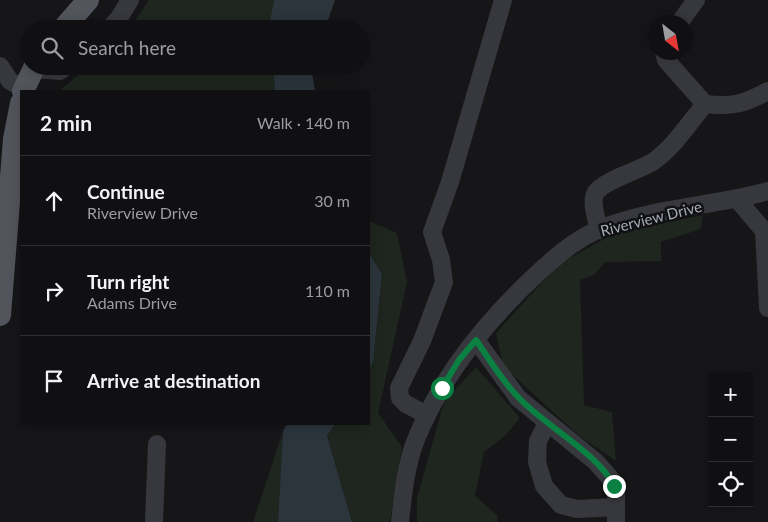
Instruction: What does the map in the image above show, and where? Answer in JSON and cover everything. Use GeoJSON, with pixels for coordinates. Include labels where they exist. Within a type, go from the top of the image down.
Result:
{"type":"FeatureCollection","features":[{"type":"Feature","properties":{"kind":"main road"},"geometry":{"type":"LineString","coordinates":[[71,20],[88,0]]}},
{"type":"Feature","properties":{"kind":"main road"},"geometry":{"type":"LineString","coordinates":[[0,315],[14,139],[20,114]]}},
{"type":"Feature","properties":{"kind":"street"},"geometry":{"type":"LineString","coordinates":[[117,20],[130,0]]}},
{"type":"Feature","properties":{"kind":"street"},"geometry":{"type":"LineString","coordinates":[[427,415],[406,404],[400,398],[400,388],[422,340],[444,282],[441,260],[432,232],[450,182],[503,0]]}},
{"type":"Feature","properties":{"kind":"street"},"geometry":{"type":"LineString","coordinates":[[685,15],[696,0]]}},
{"type":"Feature","properties":{"kind":"street"},"geometry":{"type":"LineString","coordinates":[[666,60],[705,104],[730,106],[753,99],[768,91]]}},
{"type":"Feature","properties":{"kind":"street"},"geometry":{"type":"LineString","coordinates":[[0,66],[10,81],[27,84],[50,75]]}},
{"type":"Feature","properties":{"kind":"street"},"geometry":{"type":"LineString","coordinates":[[599,230],[594,199],[596,192],[604,186],[652,162],[666,150],[705,104]]}},
{"type":"Feature","properties":{"kind":"street","name":"Riverview Drive"},"geometry":{"type":"LineString","coordinates":[[400,522],[410,460],[416,438],[459,360],[518,292],[561,253],[576,242],[599,230],[648,215],[768,191]]}},
{"type":"Feature","properties":{"kind":"street"},"geometry":{"type":"LineString","coordinates":[[736,198],[764,231],[768,308]]}},
{"type":"Feature","properties":{"kind":"street"},"geometry":{"type":"LineString","coordinates":[[476,340],[511,389],[528,407],[596,462],[610,478],[616,493],[616,515],[585,515],[577,509],[561,505],[544,486],[537,462],[538,441],[547,423]]}},
{"type":"Feature","properties":{"kind":"street"},"geometry":{"type":"LineString","coordinates":[[154,522],[157,444]]}},
{"type":"Feature","properties":{"kind":"shaded area"},"geometry":{"type":"Polygon","coordinates":[[[149,0],[274,0],[270,20],[135,20],[149,0]]]}},
{"type":"Feature","properties":{"kind":"shaded area"},"geometry":{"type":"Polygon","coordinates":[[[274,0],[335,0],[328,20],[270,20],[274,0]]]}},
{"type":"Feature","properties":{"kind":"shaded area"},"geometry":{"type":"Polygon","coordinates":[[[78,75],[274,75],[275,90],[60,90],[78,75]]]}},
{"type":"Feature","properties":{"kind":"shaded area"},"geometry":{"type":"Polygon","coordinates":[[[274,75],[312,75],[315,90],[275,90],[274,75]]]}},
{"type":"Feature","properties":{"kind":"shaded area"},"geometry":{"type":"Polygon","coordinates":[[[703,215],[701,229],[661,242],[661,261],[605,262],[595,274],[580,280],[584,405],[612,412],[616,461],[578,435],[503,366],[496,333],[559,264],[615,233],[703,215]]]}},
{"type":"Feature","properties":{"kind":"shaded area"},"geometry":{"type":"Polygon","coordinates":[[[370,221],[397,233],[407,282],[378,413],[402,447],[390,522],[352,522],[327,436],[334,425],[370,425],[370,367],[373,361],[382,274],[370,255],[370,221]]]}},
{"type":"Feature","properties":{"kind":"shaded area"},"geometry":{"type":"Polygon","coordinates":[[[370,255],[382,274],[373,362],[370,367],[370,255]]]}},
{"type":"Feature","properties":{"kind":"shaded area"},"geometry":{"type":"Polygon","coordinates":[[[476,367],[520,418],[505,436],[484,452],[475,496],[498,516],[497,522],[417,522],[417,498],[444,402],[476,367]]]}},
{"type":"Feature","properties":{"kind":"shaded area"},"geometry":{"type":"Polygon","coordinates":[[[286,425],[334,425],[327,436],[352,522],[278,522],[283,431],[286,425]]]}},
{"type":"Feature","properties":{"kind":"shaded area"},"geometry":{"type":"Polygon","coordinates":[[[283,431],[278,522],[253,522],[283,431]]]}},
{"type":"Feature","properties":{"kind":"route"},"geometry":{"type":"LineString","coordinates":[[442,388],[459,360],[476,340],[518,398],[596,462],[610,478],[614,486]]}}]}
